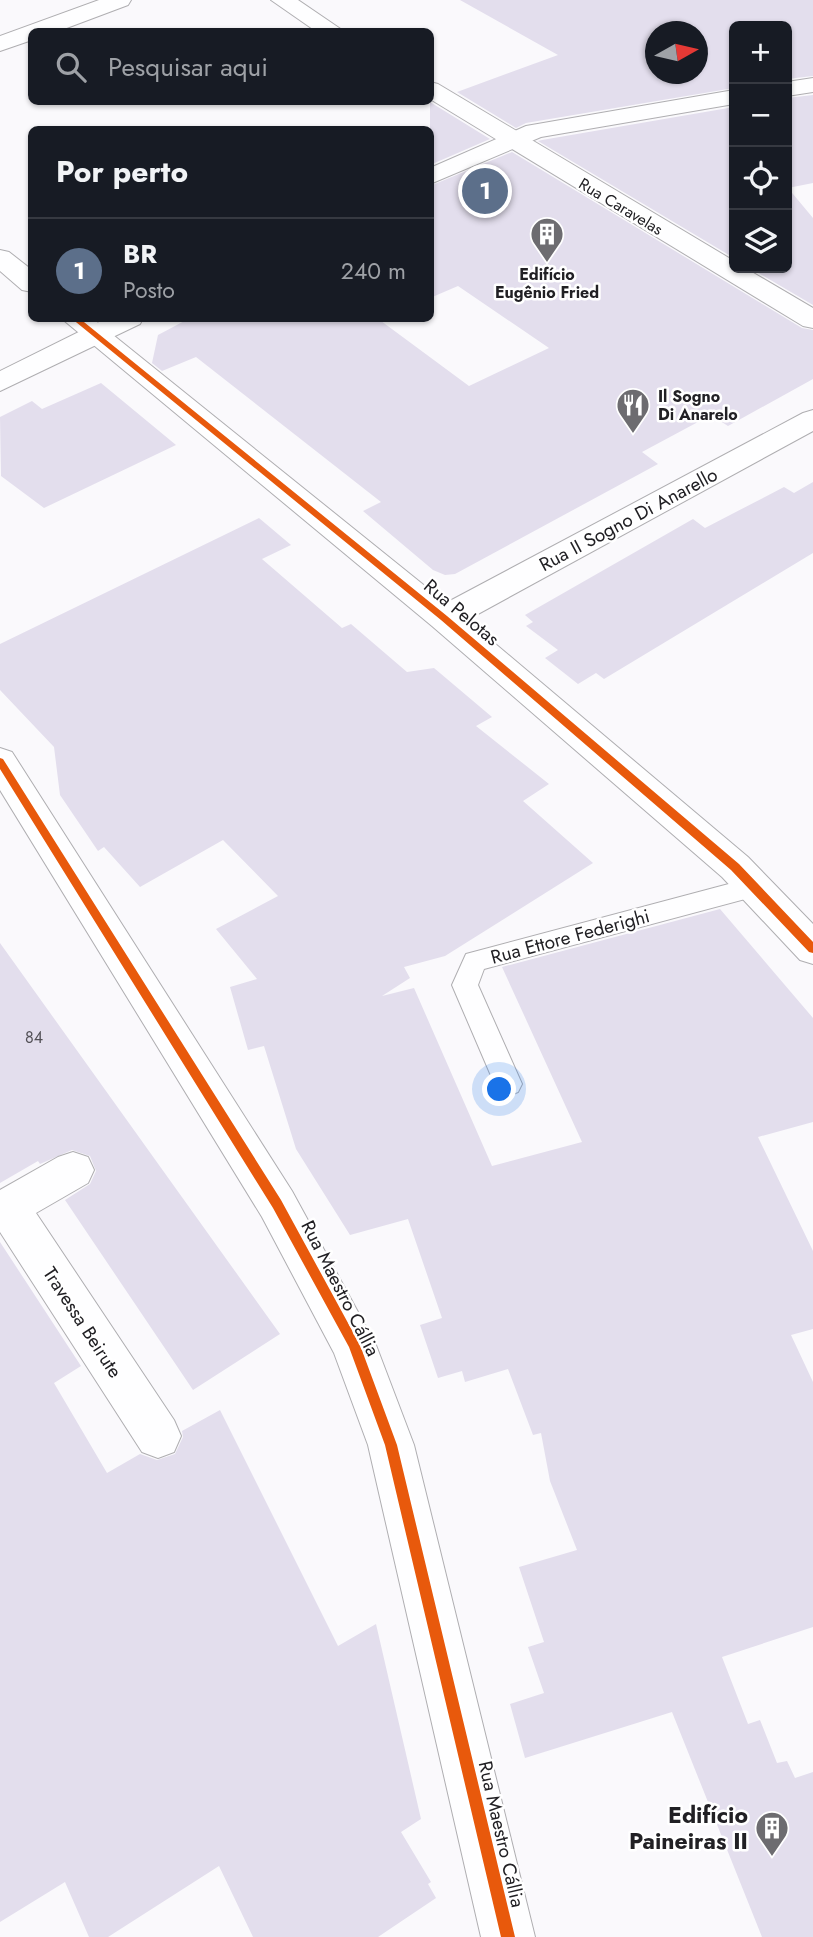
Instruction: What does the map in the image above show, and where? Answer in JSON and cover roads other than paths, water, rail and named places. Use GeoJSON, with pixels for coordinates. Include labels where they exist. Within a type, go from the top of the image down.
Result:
{"type":"FeatureCollection","features":[{"type":"Feature","properties":{"kind":"street"},"geometry":{"type":"LineString","coordinates":[[44,28],[120,0]]}},
{"type":"Feature","properties":{"kind":"street"},"geometry":{"type":"LineString","coordinates":[[282,0],[328,28]]}},
{"type":"Feature","properties":{"kind":"street"},"geometry":{"type":"LineString","coordinates":[[0,44],[28,34]]}},
{"type":"Feature","properties":{"kind":"street"},"geometry":{"type":"LineString","coordinates":[[792,88],[813,85]]}},
{"type":"Feature","properties":{"kind":"street","name":"Rua Caravelas"},"geometry":{"type":"LineString","coordinates":[[434,91],[813,320]]}},
{"type":"Feature","properties":{"kind":"street"},"geometry":{"type":"LineString","coordinates":[[434,175],[513,139],[543,129],[729,98]]}},
{"type":"Feature","properties":{"kind":"street"},"geometry":{"type":"LineString","coordinates":[[0,258],[28,281]]}},
{"type":"Feature","properties":{"kind":"street"},"geometry":{"type":"LineString","coordinates":[[0,382],[85,327],[110,322]]}},
{"type":"Feature","properties":{"kind":"street","name":"Rua Pelotas"},"geometry":{"type":"LineString","coordinates":[[85,327],[444,618],[735,867],[813,949]]}},
{"type":"Feature","properties":{"kind":"street","name":"Rua II Sogno Di Anarello"},"geometry":{"type":"LineString","coordinates":[[444,618],[813,419]]}},
{"type":"Feature","properties":{"kind":"street","name":"Rua Maestro Cállia"},"geometry":{"type":"LineString","coordinates":[[0,761],[277,1204],[354,1345],[391,1445],[508,1937]]}},
{"type":"Feature","properties":{"kind":"street"},"geometry":{"type":"LineString","coordinates":[[4,1210],[73,1170]]}},
{"type":"Feature","properties":{"kind":"street","name":"Travessa Beirute"},"geometry":{"type":"LineString","coordinates":[[4,1210],[158,1436]]}},
{"type":"Feature","properties":{"kind":"lane","name":"Rua Ettore Federighi"},"geometry":{"type":"LineString","coordinates":[[508,1084],[465,985],[475,961],[755,887]]}},
{"type":"Feature","properties":{"kind":"place","name":"BR"},"geometry":{"type":"Point","coordinates":[485,191]}},
{"type":"Feature","properties":{"kind":"place","name":"Edifício Eugênio Fried"},"geometry":{"type":"Point","coordinates":[547,264]}},
{"type":"Feature","properties":{"kind":"place","name":"Il Sogno Di Anarelo"},"geometry":{"type":"Point","coordinates":[633,435]}},
{"type":"Feature","properties":{"kind":"place","name":"Edifício Paineiras II"},"geometry":{"type":"Point","coordinates":[772,1858]}}]}
